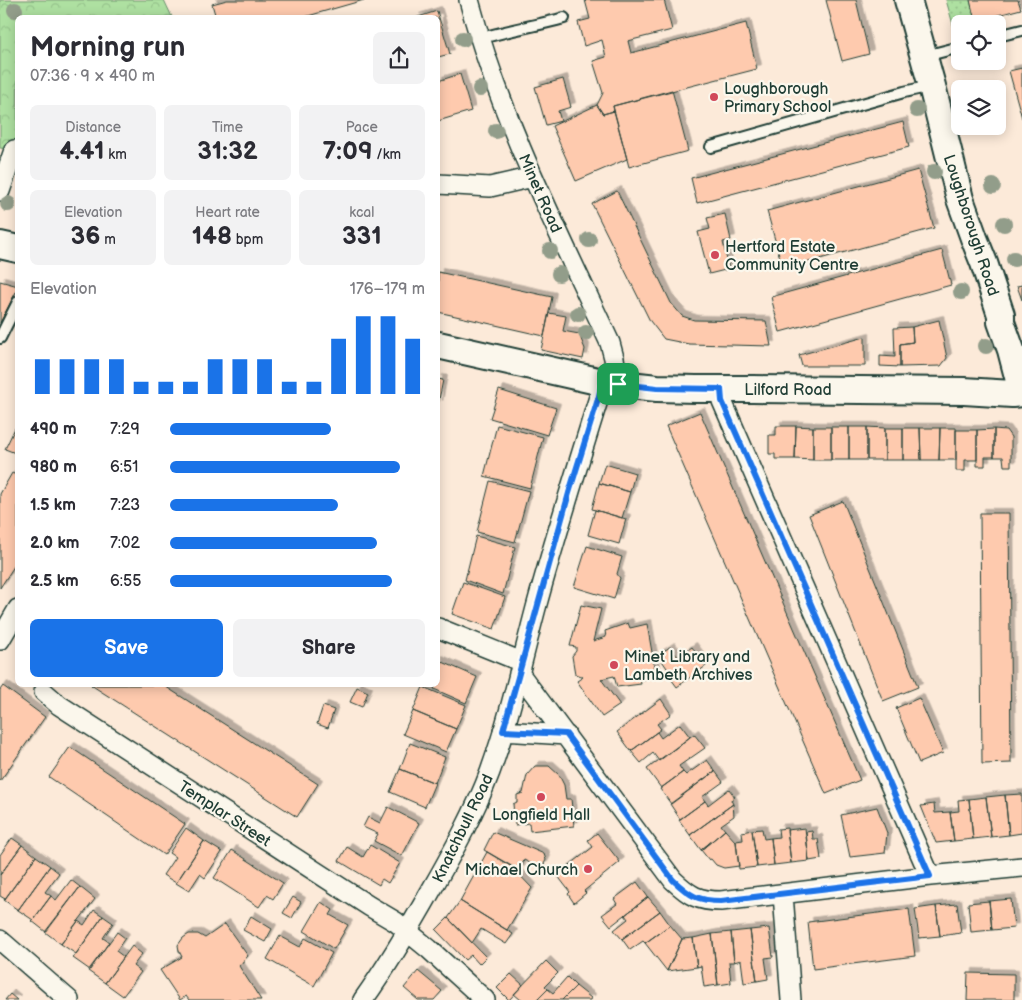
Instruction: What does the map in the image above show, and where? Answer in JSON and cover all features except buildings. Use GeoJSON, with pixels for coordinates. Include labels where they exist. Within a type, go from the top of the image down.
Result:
{"type":"FeatureCollection","features":[{"type":"Feature","properties":{"kind":"street","name":"Minet Road"},"geometry":{"type":"LineString","coordinates":[[469,0],[479,39],[510,122],[533,177],[610,343],[614,358],[610,383]]}},
{"type":"Feature","properties":{"kind":"street","name":"Loughborough Road"},"geometry":{"type":"LineString","coordinates":[[908,0],[960,199],[1001,315],[1001,322],[1011,350],[1022,392]]}},
{"type":"Feature","properties":{"kind":"street"},"geometry":{"type":"LineString","coordinates":[[0,190],[14,150]]}},
{"type":"Feature","properties":{"kind":"street"},"geometry":{"type":"LineString","coordinates":[[440,184],[490,187],[533,177]]}},
{"type":"Feature","properties":{"kind":"street"},"geometry":{"type":"LineString","coordinates":[[0,245],[15,248]]}},
{"type":"Feature","properties":{"kind":"street","name":"Lilford Road"},"geometry":{"type":"LineString","coordinates":[[440,345],[610,383],[657,388],[964,391],[1004,394],[1022,392]]}},
{"type":"Feature","properties":{"kind":"street","name":"Knatchbull Road"},"geometry":{"type":"LineString","coordinates":[[363,1000],[408,932],[458,842],[490,772],[569,493],[599,396],[610,383]]}},
{"type":"Feature","properties":{"kind":"street"},"geometry":{"type":"LineString","coordinates":[[721,389],[722,401],[930,876]]}},
{"type":"Feature","properties":{"kind":"street"},"geometry":{"type":"LineString","coordinates":[[0,640],[15,614]]}},
{"type":"Feature","properties":{"kind":"street"},"geometry":{"type":"LineString","coordinates":[[440,629],[520,668],[545,708],[673,880],[692,896],[709,901],[721,901],[1022,867]]}},
{"type":"Feature","properties":{"kind":"street","name":"Templar Street"},"geometry":{"type":"LineString","coordinates":[[44,692],[68,710],[396,922],[485,1000]]}},
{"type":"Feature","properties":{"kind":"street"},"geometry":{"type":"LineString","coordinates":[[503,731],[566,734]]}},
{"type":"Feature","properties":{"kind":"street"},"geometry":{"type":"LineString","coordinates":[[783,894],[791,1000]]}},
{"type":"Feature","properties":{"kind":"street"},"geometry":{"type":"LineString","coordinates":[[0,940],[70,1000]]}},
{"type":"Feature","properties":{"kind":"lane"},"geometry":{"type":"LineString","coordinates":[[479,39],[564,18]]}},
{"type":"Feature","properties":{"kind":"lane"},"geometry":{"type":"LineString","coordinates":[[1006,34],[1022,30]]}},
{"type":"Feature","properties":{"kind":"lane"},"geometry":{"type":"LineString","coordinates":[[924,56],[951,49]]}},
{"type":"Feature","properties":{"kind":"lane"},"geometry":{"type":"LineString","coordinates":[[710,147],[904,92],[932,86]]}},
{"type":"Feature","properties":{"kind":"lane"},"geometry":{"type":"LineString","coordinates":[[0,338],[15,308]]}},
{"type":"Feature","properties":{"kind":"green space"},"geometry":{"type":"Polygon","coordinates":[[[0,0],[164,0],[171,15],[15,15],[15,150],[0,148],[0,0]]]}},
{"type":"Feature","properties":{"kind":"green space"},"geometry":{"type":"Polygon","coordinates":[[[946,0],[970,0],[974,15],[951,15],[951,18],[946,0]]]}},
{"type":"Feature","properties":{"kind":"place","name":"Loughborough Primary School"},"geometry":{"type":"Point","coordinates":[714,97]}},
{"type":"Feature","properties":{"kind":"place","name":"Hertford Estate Community Centre"},"geometry":{"type":"Point","coordinates":[715,255]}},
{"type":"Feature","properties":{"kind":"place","name":"Minet Library and Lambeth Archives"},"geometry":{"type":"Point","coordinates":[614,665]}},
{"type":"Feature","properties":{"kind":"place","name":"Longfield Hall"},"geometry":{"type":"Point","coordinates":[541,797]}},
{"type":"Feature","properties":{"kind":"place","name":"Michael Church"},"geometry":{"type":"Point","coordinates":[588,869]}},
{"type":"Feature","properties":{"kind":"route"},"geometry":{"type":"LineString","coordinates":[[602,382],[618,384],[657,388],[721,389],[722,401],[930,876],[721,901],[703,900],[692,896],[673,880],[566,734],[503,731],[538,601],[602,382]]}}]}
